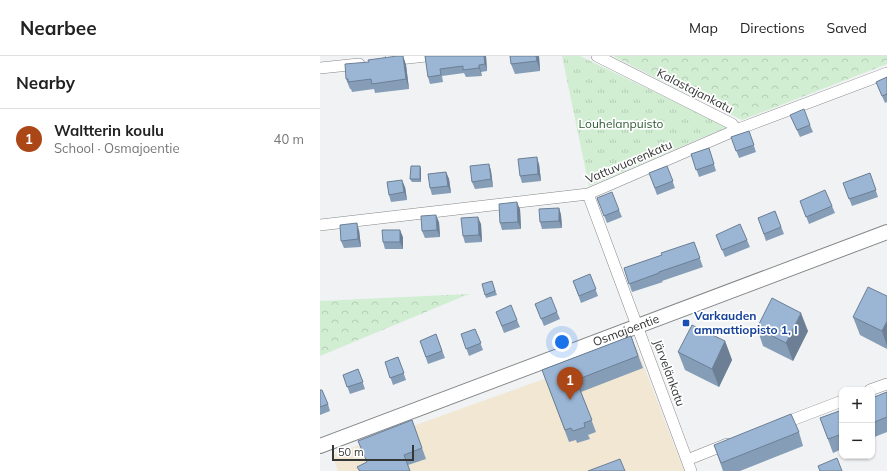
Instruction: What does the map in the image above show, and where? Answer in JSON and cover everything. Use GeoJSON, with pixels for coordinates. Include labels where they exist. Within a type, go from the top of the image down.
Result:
{"type":"FeatureCollection","features":[{"type":"Feature","properties":{"kind":"street"},"geometry":{"type":"LineString","coordinates":[[320,68],[426,56]]}},
{"type":"Feature","properties":{"kind":"street","name":"Kalastajankatu"},"geometry":{"type":"LineString","coordinates":[[597,56],[732,124],[736,130]]}},
{"type":"Feature","properties":{"kind":"street","name":"Vattuvuorenkatu"},"geometry":{"type":"LineString","coordinates":[[320,225],[588,194],[736,130],[887,73]]}},
{"type":"Feature","properties":{"kind":"street","name":"Järvelänkatu"},"geometry":{"type":"LineString","coordinates":[[588,194],[691,471]]}},
{"type":"Feature","properties":{"kind":"street","name":"Osmajoentie"},"geometry":{"type":"LineString","coordinates":[[320,446],[887,232]]}},
{"type":"Feature","properties":{"kind":"street"},"geometry":{"type":"LineString","coordinates":[[875,388],[887,384]]}},
{"type":"Feature","properties":{"kind":"street"},"geometry":{"type":"LineString","coordinates":[[768,429],[839,402]]}},
{"type":"Feature","properties":{"kind":"street"},"geometry":{"type":"LineString","coordinates":[[686,460],[738,440]]}},
{"type":"Feature","properties":{"kind":"shaded area"},"geometry":{"type":"Polygon","coordinates":[[[636,346],[684,471],[338,471],[332,455],[636,346]]]}},
{"type":"Feature","properties":{"kind":"green space","name":"Louhelanpuisto"},"geometry":{"type":"Polygon","coordinates":[[[562,56],[580,56],[727,127],[589,186],[562,56]]]}},
{"type":"Feature","properties":{"kind":"green space"},"geometry":{"type":"Polygon","coordinates":[[[613,56],[887,56],[887,64],[742,120],[613,56]]]}},
{"type":"Feature","properties":{"kind":"green space"},"geometry":{"type":"Polygon","coordinates":[[[469,294],[320,356],[320,301],[469,294]]]}},
{"type":"Feature","properties":{"kind":"building"},"geometry":{"type":"Polygon","coordinates":[[[403,56],[406,79],[372,84],[371,79],[348,82],[348,79],[346,79],[345,64],[369,62],[368,60],[403,56]]]}},
{"type":"Feature","properties":{"kind":"building"},"geometry":{"type":"Polygon","coordinates":[[[425,56],[484,56],[485,64],[479,65],[479,68],[463,70],[463,66],[440,69],[441,75],[428,77],[425,56]]]}},
{"type":"Feature","properties":{"kind":"building"},"geometry":{"type":"Polygon","coordinates":[[[510,56],[536,56],[537,61],[511,64],[510,56]]]}},
{"type":"Feature","properties":{"kind":"building"},"geometry":{"type":"Polygon","coordinates":[[[887,77],[887,94],[882,96],[876,82],[887,77]]]}},
{"type":"Feature","properties":{"kind":"building"},"geometry":{"type":"Polygon","coordinates":[[[804,109],[810,125],[797,130],[790,115],[804,109]]]}},
{"type":"Feature","properties":{"kind":"building"},"geometry":{"type":"Polygon","coordinates":[[[749,131],[754,145],[736,151],[731,137],[749,131]]]}},
{"type":"Feature","properties":{"kind":"building"},"geometry":{"type":"Polygon","coordinates":[[[709,148],[714,164],[696,170],[691,154],[709,148]]]}},
{"type":"Feature","properties":{"kind":"building"},"geometry":{"type":"Polygon","coordinates":[[[537,157],[538,174],[520,176],[518,159],[537,157]]]}},
{"type":"Feature","properties":{"kind":"building"},"geometry":{"type":"Polygon","coordinates":[[[489,164],[491,179],[472,182],[470,166],[489,164]]]}},
{"type":"Feature","properties":{"kind":"building"},"geometry":{"type":"Polygon","coordinates":[[[411,166],[420,166],[420,179],[410,179],[411,166]]]}},
{"type":"Feature","properties":{"kind":"building"},"geometry":{"type":"Polygon","coordinates":[[[667,166],[673,181],[655,188],[649,173],[667,166]]]}},
{"type":"Feature","properties":{"kind":"building"},"geometry":{"type":"Polygon","coordinates":[[[446,172],[448,186],[430,188],[428,174],[446,172]]]}},
{"type":"Feature","properties":{"kind":"building"},"geometry":{"type":"Polygon","coordinates":[[[870,173],[876,190],[849,199],[843,183],[870,173]]]}},
{"type":"Feature","properties":{"kind":"building"},"geometry":{"type":"Polygon","coordinates":[[[402,180],[404,192],[389,195],[387,182],[402,180]]]}},
{"type":"Feature","properties":{"kind":"building"},"geometry":{"type":"Polygon","coordinates":[[[825,190],[832,206],[806,217],[800,201],[825,190]]]}},
{"type":"Feature","properties":{"kind":"building"},"geometry":{"type":"Polygon","coordinates":[[[612,192],[619,210],[604,216],[597,198],[612,192]]]}},
{"type":"Feature","properties":{"kind":"building"},"geometry":{"type":"Polygon","coordinates":[[[517,202],[518,222],[500,223],[499,204],[517,202]]]}},
{"type":"Feature","properties":{"kind":"building"},"geometry":{"type":"Polygon","coordinates":[[[559,208],[559,221],[540,222],[539,209],[559,208]]]}},
{"type":"Feature","properties":{"kind":"building"},"geometry":{"type":"Polygon","coordinates":[[[775,211],[781,227],[764,234],[758,218],[775,211]]]}},
{"type":"Feature","properties":{"kind":"building"},"geometry":{"type":"Polygon","coordinates":[[[436,215],[437,230],[422,231],[421,216],[436,215]]]}},
{"type":"Feature","properties":{"kind":"building"},"geometry":{"type":"Polygon","coordinates":[[[478,217],[479,235],[463,236],[461,218],[478,217]]]}},
{"type":"Feature","properties":{"kind":"building"},"geometry":{"type":"Polygon","coordinates":[[[357,223],[358,239],[341,241],[340,225],[357,223]]]}},
{"type":"Feature","properties":{"kind":"building"},"geometry":{"type":"Polygon","coordinates":[[[740,224],[747,240],[722,250],[716,235],[740,224]]]}},
{"type":"Feature","properties":{"kind":"building"},"geometry":{"type":"Polygon","coordinates":[[[382,230],[400,230],[400,242],[383,242],[382,230]]]}},
{"type":"Feature","properties":{"kind":"building"},"geometry":{"type":"Polygon","coordinates":[[[694,242],[700,258],[629,284],[624,268],[694,242]]]}},
{"type":"Feature","properties":{"kind":"building"},"geometry":{"type":"Polygon","coordinates":[[[590,274],[596,289],[579,296],[573,281],[590,274]]]}},
{"type":"Feature","properties":{"kind":"building"},"geometry":{"type":"Polygon","coordinates":[[[492,281],[495,291],[485,295],[482,284],[492,281]]]}},
{"type":"Feature","properties":{"kind":"building"},"geometry":{"type":"Polygon","coordinates":[[[868,287],[887,296],[887,321],[882,331],[853,317],[868,287]]]}},
{"type":"Feature","properties":{"kind":"building"},"geometry":{"type":"Polygon","coordinates":[[[551,297],[557,312],[541,319],[535,304],[551,297]]]}},
{"type":"Feature","properties":{"kind":"building"},"geometry":{"type":"Polygon","coordinates":[[[772,298],[801,313],[786,343],[757,328],[772,298]]]}},
{"type":"Feature","properties":{"kind":"building"},"geometry":{"type":"Polygon","coordinates":[[[511,305],[517,320],[502,326],[496,312],[511,305]]]}},
{"type":"Feature","properties":{"kind":"building"},"geometry":{"type":"Polygon","coordinates":[[[692,325],[725,341],[712,369],[678,352],[692,325]]]}},
{"type":"Feature","properties":{"kind":"building"},"geometry":{"type":"Polygon","coordinates":[[[475,329],[481,343],[466,349],[461,334],[475,329]]]}},
{"type":"Feature","properties":{"kind":"building"},"geometry":{"type":"Polygon","coordinates":[[[436,334],[442,351],[426,357],[420,341],[436,334]]]}},
{"type":"Feature","properties":{"kind":"building"},"geometry":{"type":"Polygon","coordinates":[[[631,336],[638,356],[576,380],[592,420],[584,423],[585,427],[573,431],[571,428],[565,430],[542,370],[631,336]]]}},
{"type":"Feature","properties":{"kind":"building"},"geometry":{"type":"Polygon","coordinates":[[[398,357],[404,373],[390,378],[385,362],[398,357]]]}},
{"type":"Feature","properties":{"kind":"building"},"geometry":{"type":"Polygon","coordinates":[[[358,369],[363,382],[347,387],[343,375],[358,369]]]}},
{"type":"Feature","properties":{"kind":"building"},"geometry":{"type":"Polygon","coordinates":[[[320,390],[322,390],[328,404],[320,407],[320,390]]]}},
{"type":"Feature","properties":{"kind":"building"},"geometry":{"type":"Polygon","coordinates":[[[887,392],[887,417],[875,422],[875,397],[887,392]]]}},
{"type":"Feature","properties":{"kind":"building"},"geometry":{"type":"Polygon","coordinates":[[[839,411],[839,435],[828,439],[820,418],[839,411]]]}},
{"type":"Feature","properties":{"kind":"building"},"geometry":{"type":"Polygon","coordinates":[[[791,414],[799,432],[721,463],[714,445],[791,414]]]}},
{"type":"Feature","properties":{"kind":"building"},"geometry":{"type":"Polygon","coordinates":[[[412,420],[422,448],[404,455],[410,471],[360,471],[357,467],[367,462],[358,441],[412,420]]]}},
{"type":"Feature","properties":{"kind":"building"},"geometry":{"type":"Polygon","coordinates":[[[837,458],[842,471],[820,471],[818,466],[837,458]]]}},
{"type":"Feature","properties":{"kind":"building"},"geometry":{"type":"Polygon","coordinates":[[[620,459],[625,471],[588,471],[620,459]]]}},
{"type":"Feature","properties":{"kind":"place","name":"Varkauden ammattiopisto 1, I"},"geometry":{"type":"Point","coordinates":[686,323]}},
{"type":"Feature","properties":{"kind":"place","name":"Waltterin koulu"},"geometry":{"type":"Point","coordinates":[570,400]}}]}
